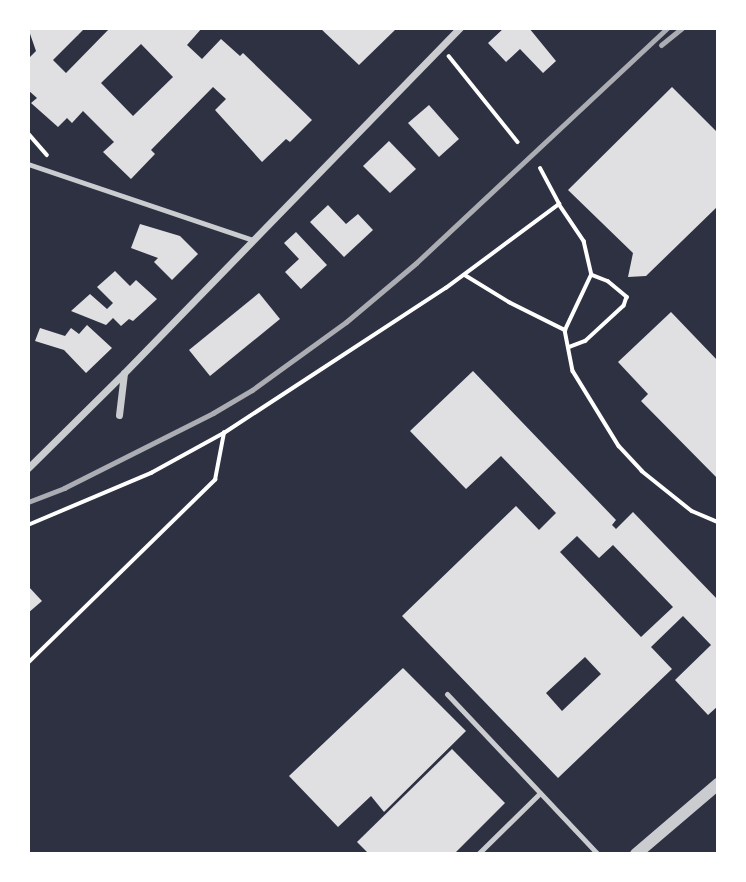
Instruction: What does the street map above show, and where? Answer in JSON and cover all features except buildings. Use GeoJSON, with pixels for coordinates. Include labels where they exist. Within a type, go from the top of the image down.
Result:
{"type":"FeatureCollection","features":[{"type":"Feature","properties":{"kind":"street"},"geometry":{"type":"LineString","coordinates":[[28,468],[460,28]]}},
{"type":"Feature","properties":{"kind":"street"},"geometry":{"type":"LineString","coordinates":[[119,415],[124,373]]}},
{"type":"Feature","properties":{"kind":"street"},"geometry":{"type":"LineString","coordinates":[[636,854],[718,784]]}},
{"type":"Feature","properties":{"kind":"lane"},"geometry":{"type":"LineString","coordinates":[[28,164],[253,240]]}},
{"type":"Feature","properties":{"kind":"lane"},"geometry":{"type":"LineString","coordinates":[[447,694],[598,854]]}},
{"type":"Feature","properties":{"kind":"lane"},"geometry":{"type":"LineString","coordinates":[[478,854],[540,793]]}},
{"type":"Feature","properties":{"kind":"path"},"geometry":{"type":"LineString","coordinates":[[442,46],[518,142]]}},
{"type":"Feature","properties":{"kind":"path"},"geometry":{"type":"LineString","coordinates":[[540,169],[584,241],[592,275],[565,330],[573,371],[619,446],[642,471],[692,511],[718,522]]}},
{"type":"Feature","properties":{"kind":"path"},"geometry":{"type":"LineString","coordinates":[[28,525],[151,473],[224,433],[465,275],[559,204]]}},
{"type":"Feature","properties":{"kind":"path"},"geometry":{"type":"LineString","coordinates":[[465,275],[509,302],[565,330]]}},
{"type":"Feature","properties":{"kind":"path"},"geometry":{"type":"LineString","coordinates":[[570,347],[586,341],[624,306],[627,297],[608,281],[592,275]]}},
{"type":"Feature","properties":{"kind":"path"},"geometry":{"type":"LineString","coordinates":[[28,663],[215,480],[224,433]]}},
{"type":"Feature","properties":{"kind":"railway"},"geometry":{"type":"LineString","coordinates":[[28,502],[64,488],[213,413],[252,390],[346,322],[416,263],[667,28]]}},
{"type":"Feature","properties":{"kind":"railway"},"geometry":{"type":"LineString","coordinates":[[661,45],[682,28]]}}]}
